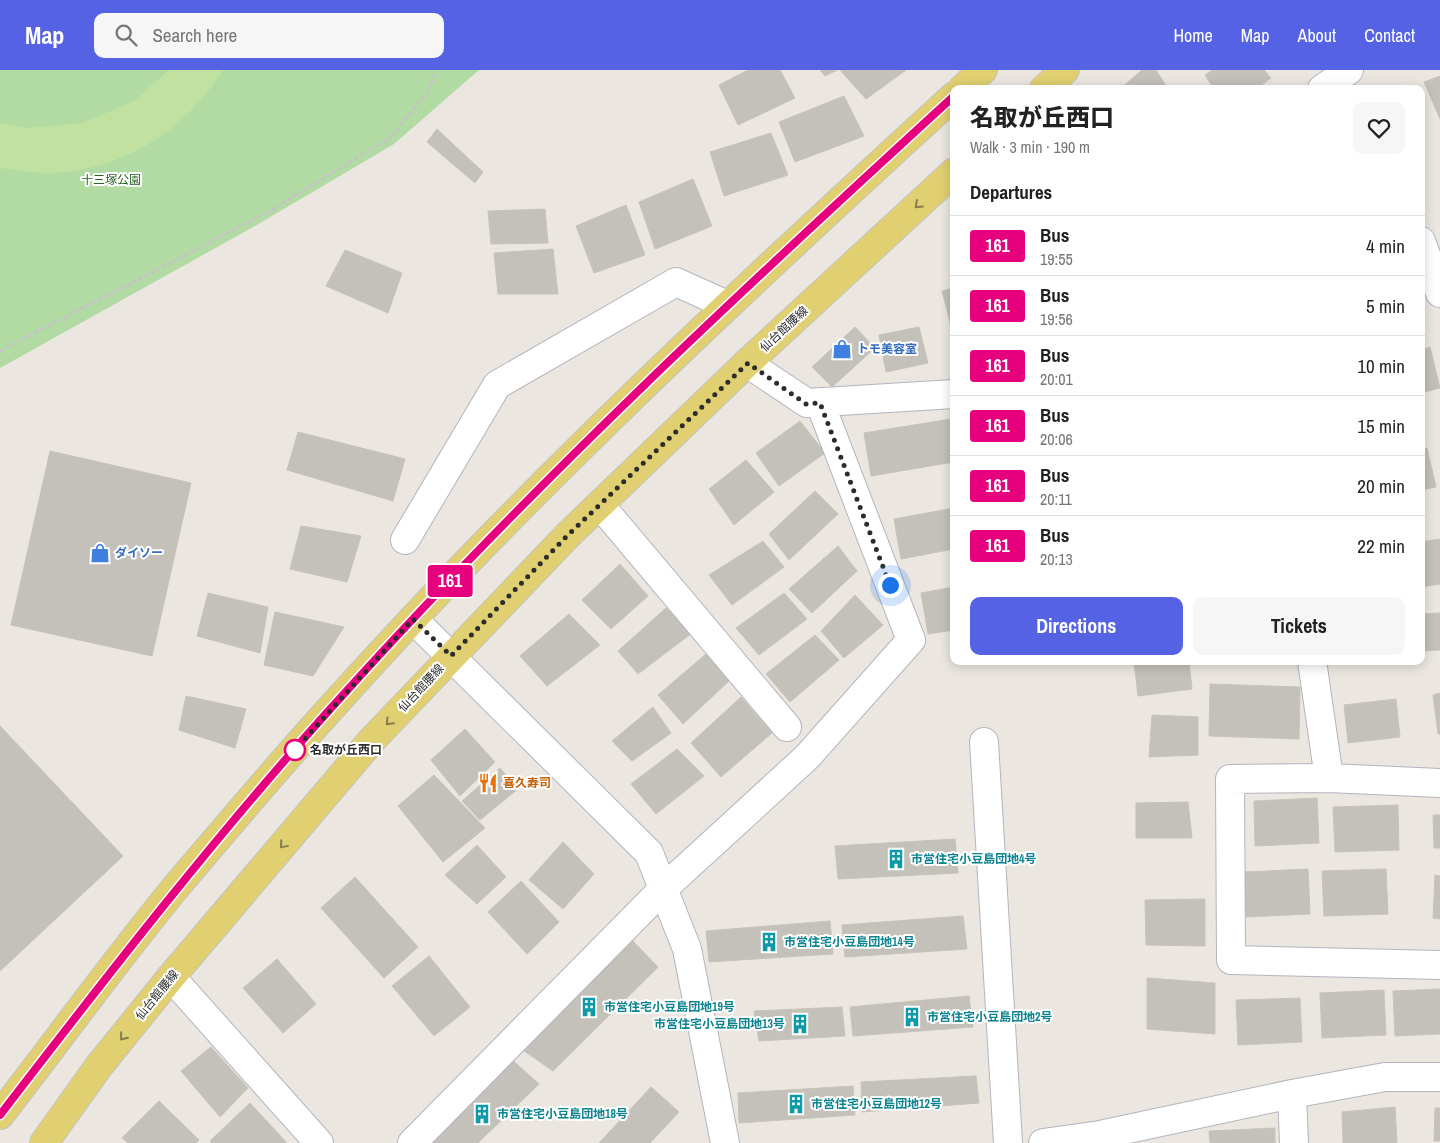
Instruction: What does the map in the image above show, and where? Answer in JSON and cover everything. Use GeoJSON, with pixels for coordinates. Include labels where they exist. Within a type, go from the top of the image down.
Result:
{"type":"FeatureCollection","features":[{"type":"Feature","properties":{"kind":"main road"},"geometry":{"type":"LineString","coordinates":[[966,85],[982,70]]}},
{"type":"Feature","properties":{"kind":"main road"},"geometry":{"type":"LineString","coordinates":[[1048,85],[1065,70]]}},
{"type":"Feature","properties":{"kind":"main road"},"geometry":{"type":"LineString","coordinates":[[0,1115],[175,889],[340,697],[413,619],[570,459],[727,305],[950,100]]}},
{"type":"Feature","properties":{"kind":"main road","name":"仙台館腰線"},"geometry":{"type":"LineString","coordinates":[[44,1143],[99,1066],[171,977],[372,740],[451,656],[600,506],[748,363],[950,176]]}},
{"type":"Feature","properties":{"kind":"street"},"geometry":{"type":"LineString","coordinates":[[1328,85],[1350,70],[1357,85]]}},
{"type":"Feature","properties":{"kind":"street"},"geometry":{"type":"LineString","coordinates":[[1425,252],[1440,293]]}},
{"type":"Feature","properties":{"kind":"street"},"geometry":{"type":"LineString","coordinates":[[405,540],[497,385],[676,282],[727,305]]}},
{"type":"Feature","properties":{"kind":"street"},"geometry":{"type":"LineString","coordinates":[[748,363],[806,404],[950,394]]}},
{"type":"Feature","properties":{"kind":"street"},"geometry":{"type":"LineString","coordinates":[[412,1143],[663,888],[807,757],[911,640],[820,403]]}},
{"type":"Feature","properties":{"kind":"street"},"geometry":{"type":"LineString","coordinates":[[600,506],[787,727]]}},
{"type":"Feature","properties":{"kind":"street"},"geometry":{"type":"LineString","coordinates":[[413,619],[649,853],[687,949],[724,1143]]}},
{"type":"Feature","properties":{"kind":"street"},"geometry":{"type":"LineString","coordinates":[[1313,665],[1329,778]]}},
{"type":"Feature","properties":{"kind":"street"},"geometry":{"type":"LineString","coordinates":[[984,742],[1008,1143]]}},
{"type":"Feature","properties":{"kind":"street"},"geometry":{"type":"LineString","coordinates":[[1440,783],[1329,778],[1230,779],[1231,960],[1440,965]]}},
{"type":"Feature","properties":{"kind":"street"},"geometry":{"type":"LineString","coordinates":[[171,977],[313,1141]]}},
{"type":"Feature","properties":{"kind":"street"},"geometry":{"type":"LineString","coordinates":[[1043,1143],[1100,1139],[1292,1094],[1385,1077],[1440,1077]]}},
{"type":"Feature","properties":{"kind":"street"},"geometry":{"type":"LineString","coordinates":[[1292,1094],[1294,1143]]}},
{"type":"Feature","properties":{"kind":"path"},"geometry":{"type":"LineString","coordinates":[[0,351],[268,212],[390,138],[426,95],[438,70]]}},
{"type":"Feature","properties":{"kind":"green space","name":"十三塚公園"},"geometry":{"type":"Polygon","coordinates":[[[0,70],[479,70],[394,144],[255,226],[0,368],[0,70]]]}},
{"type":"Feature","properties":{"kind":"green space"},"geometry":{"type":"Polygon","coordinates":[[[169,70],[223,70],[208,92],[171,129],[149,144],[126,156],[101,165],[75,171],[48,173],[2,168],[0,170],[0,123],[28,128],[82,123],[134,101],[169,70]]]}},
{"type":"Feature","properties":{"kind":"building"},"geometry":{"type":"Polygon","coordinates":[[[748,70],[780,70],[795,98],[738,125],[719,85],[748,70]]]}},
{"type":"Feature","properties":{"kind":"building"},"geometry":{"type":"Polygon","coordinates":[[[820,70],[837,70],[825,76],[820,70]]]}},
{"type":"Feature","properties":{"kind":"building"},"geometry":{"type":"Polygon","coordinates":[[[840,70],[906,70],[866,99],[840,70]]]}},
{"type":"Feature","properties":{"kind":"building"},"geometry":{"type":"Polygon","coordinates":[[[1142,70],[1156,70],[1165,85],[1125,85],[1142,70]]]}},
{"type":"Feature","properties":{"kind":"building"},"geometry":{"type":"Polygon","coordinates":[[[1212,70],[1264,70],[1271,78],[1261,85],[1211,85],[1205,75],[1212,70]]]}},
{"type":"Feature","properties":{"kind":"building"},"geometry":{"type":"Polygon","coordinates":[[[1440,76],[1440,119],[1424,82],[1440,76]]]}},
{"type":"Feature","properties":{"kind":"building"},"geometry":{"type":"Polygon","coordinates":[[[844,96],[864,136],[795,162],[779,122],[844,96]]]}},
{"type":"Feature","properties":{"kind":"building"},"geometry":{"type":"Polygon","coordinates":[[[437,129],[483,172],[475,183],[427,142],[437,129]]]}},
{"type":"Feature","properties":{"kind":"building"},"geometry":{"type":"Polygon","coordinates":[[[771,133],[788,175],[724,196],[710,152],[771,133]]]}},
{"type":"Feature","properties":{"kind":"building"},"geometry":{"type":"Polygon","coordinates":[[[693,179],[712,226],[655,249],[639,202],[693,179]]]}},
{"type":"Feature","properties":{"kind":"building"},"geometry":{"type":"Polygon","coordinates":[[[626,205],[645,255],[594,273],[576,226],[626,205]]]}},
{"type":"Feature","properties":{"kind":"building"},"geometry":{"type":"Polygon","coordinates":[[[545,209],[548,243],[491,244],[488,211],[545,209]]]}},
{"type":"Feature","properties":{"kind":"building"},"geometry":{"type":"Polygon","coordinates":[[[553,249],[558,294],[498,294],[494,253],[553,249]]]}},
{"type":"Feature","properties":{"kind":"building"},"geometry":{"type":"Polygon","coordinates":[[[345,250],[402,273],[388,313],[326,286],[345,250]]]}},
{"type":"Feature","properties":{"kind":"building"},"geometry":{"type":"Polygon","coordinates":[[[950,289],[950,322],[942,291],[950,289]]]}},
{"type":"Feature","properties":{"kind":"building"},"geometry":{"type":"Polygon","coordinates":[[[855,327],[875,348],[832,387],[812,367],[855,327]]]}},
{"type":"Feature","properties":{"kind":"building"},"geometry":{"type":"Polygon","coordinates":[[[919,327],[928,363],[886,372],[879,335],[919,327]]]}},
{"type":"Feature","properties":{"kind":"building"},"geometry":{"type":"Polygon","coordinates":[[[1430,347],[1440,388],[1425,392],[1425,349],[1430,347]]]}},
{"type":"Feature","properties":{"kind":"building"},"geometry":{"type":"Polygon","coordinates":[[[950,419],[950,463],[871,476],[864,433],[950,419]]]}},
{"type":"Feature","properties":{"kind":"building"},"geometry":{"type":"Polygon","coordinates":[[[800,421],[825,453],[779,486],[756,453],[800,421]]]}},
{"type":"Feature","properties":{"kind":"building"},"geometry":{"type":"Polygon","coordinates":[[[298,432],[405,459],[393,501],[287,470],[298,432]]]}},
{"type":"Feature","properties":{"kind":"building"},"geometry":{"type":"Polygon","coordinates":[[[1427,448],[1436,487],[1425,489],[1425,449],[1427,448]]]}},
{"type":"Feature","properties":{"kind":"building"},"geometry":{"type":"Polygon","coordinates":[[[50,451],[191,483],[152,656],[11,625],[50,451]]]}},
{"type":"Feature","properties":{"kind":"building"},"geometry":{"type":"Polygon","coordinates":[[[746,460],[774,492],[734,525],[709,489],[746,460]]]}},
{"type":"Feature","properties":{"kind":"building"},"geometry":{"type":"Polygon","coordinates":[[[815,491],[838,514],[789,560],[769,534],[815,491]]]}},
{"type":"Feature","properties":{"kind":"building"},"geometry":{"type":"Polygon","coordinates":[[[950,509],[950,550],[901,559],[894,519],[950,509]]]}},
{"type":"Feature","properties":{"kind":"building"},"geometry":{"type":"Polygon","coordinates":[[[301,526],[361,536],[347,582],[290,569],[301,526]]]}},
{"type":"Feature","properties":{"kind":"building"},"geometry":{"type":"Polygon","coordinates":[[[1440,539],[1440,584],[1425,586],[1425,541],[1440,539]]]}},
{"type":"Feature","properties":{"kind":"building"},"geometry":{"type":"Polygon","coordinates":[[[763,541],[784,567],[732,605],[709,575],[763,541]]]}},
{"type":"Feature","properties":{"kind":"building"},"geometry":{"type":"Polygon","coordinates":[[[838,546],[857,571],[812,613],[789,589],[838,546]]]}},
{"type":"Feature","properties":{"kind":"building"},"geometry":{"type":"Polygon","coordinates":[[[620,564],[648,596],[611,629],[582,600],[620,564]]]}},
{"type":"Feature","properties":{"kind":"building"},"geometry":{"type":"Polygon","coordinates":[[[950,588],[950,631],[928,634],[921,593],[950,588]]]}},
{"type":"Feature","properties":{"kind":"building"},"geometry":{"type":"Polygon","coordinates":[[[208,593],[268,607],[260,653],[197,636],[208,593]]]}},
{"type":"Feature","properties":{"kind":"building"},"geometry":{"type":"Polygon","coordinates":[[[784,593],[807,619],[759,655],[736,628],[784,593]]]}},
{"type":"Feature","properties":{"kind":"building"},"geometry":{"type":"Polygon","coordinates":[[[855,595],[883,625],[844,658],[821,631],[855,595]]]}},
{"type":"Feature","properties":{"kind":"building"},"geometry":{"type":"Polygon","coordinates":[[[666,608],[692,633],[638,674],[618,651],[666,608]]]}},
{"type":"Feature","properties":{"kind":"building"},"geometry":{"type":"Polygon","coordinates":[[[275,612],[344,627],[313,676],[264,665],[275,612]]]}},
{"type":"Feature","properties":{"kind":"building"},"geometry":{"type":"Polygon","coordinates":[[[1440,613],[1440,650],[1425,651],[1425,614],[1440,613]]]}},
{"type":"Feature","properties":{"kind":"building"},"geometry":{"type":"Polygon","coordinates":[[[569,614],[600,645],[547,686],[520,656],[569,614]]]}},
{"type":"Feature","properties":{"kind":"building"},"geometry":{"type":"Polygon","coordinates":[[[815,635],[839,660],[790,702],[766,674],[815,635]]]}},
{"type":"Feature","properties":{"kind":"building"},"geometry":{"type":"Polygon","coordinates":[[[706,654],[729,681],[683,724],[658,695],[706,654]]]}},
{"type":"Feature","properties":{"kind":"building"},"geometry":{"type":"Polygon","coordinates":[[[1134,665],[1189,665],[1192,689],[1138,696],[1134,665]]]}},
{"type":"Feature","properties":{"kind":"building"},"geometry":{"type":"Polygon","coordinates":[[[1210,684],[1300,687],[1299,739],[1209,736],[1210,684]]]}},
{"type":"Feature","properties":{"kind":"building"},"geometry":{"type":"Polygon","coordinates":[[[1440,693],[1440,734],[1438,734],[1433,695],[1440,693]]]}},
{"type":"Feature","properties":{"kind":"building"},"geometry":{"type":"Polygon","coordinates":[[[186,696],[246,709],[235,748],[179,730],[186,696]]]}},
{"type":"Feature","properties":{"kind":"building"},"geometry":{"type":"Polygon","coordinates":[[[741,697],[772,733],[721,777],[691,743],[741,697]]]}},
{"type":"Feature","properties":{"kind":"building"},"geometry":{"type":"Polygon","coordinates":[[[1396,699],[1400,737],[1348,743],[1344,705],[1396,699]]]}},
{"type":"Feature","properties":{"kind":"building"},"geometry":{"type":"Polygon","coordinates":[[[653,707],[671,733],[632,761],[612,741],[653,707]]]}},
{"type":"Feature","properties":{"kind":"building"},"geometry":{"type":"Polygon","coordinates":[[[1152,715],[1198,717],[1198,755],[1149,757],[1152,715]]]}},
{"type":"Feature","properties":{"kind":"building"},"geometry":{"type":"Polygon","coordinates":[[[0,726],[123,856],[0,971],[0,726]]]}},
{"type":"Feature","properties":{"kind":"building"},"geometry":{"type":"Polygon","coordinates":[[[465,729],[495,762],[460,796],[431,760],[465,729]]]}},
{"type":"Feature","properties":{"kind":"building"},"geometry":{"type":"Polygon","coordinates":[[[677,749],[704,776],[656,814],[631,784],[677,749]]]}},
{"type":"Feature","properties":{"kind":"building"},"geometry":{"type":"Polygon","coordinates":[[[500,768],[518,789],[480,820],[462,801],[500,768]]]}},
{"type":"Feature","properties":{"kind":"building"},"geometry":{"type":"Polygon","coordinates":[[[434,775],[485,828],[443,862],[398,806],[434,775]]]}},
{"type":"Feature","properties":{"kind":"building"},"geometry":{"type":"Polygon","coordinates":[[[1317,798],[1319,843],[1255,846],[1254,801],[1317,798]]]}},
{"type":"Feature","properties":{"kind":"building"},"geometry":{"type":"Polygon","coordinates":[[[1188,802],[1192,838],[1136,838],[1136,803],[1188,802]]]}},
{"type":"Feature","properties":{"kind":"building"},"geometry":{"type":"Polygon","coordinates":[[[1398,805],[1399,850],[1335,852],[1333,807],[1398,805]]]}},
{"type":"Feature","properties":{"kind":"building"},"geometry":{"type":"Polygon","coordinates":[[[1433,815],[1440,815],[1440,848],[1434,848],[1433,815]]]}},
{"type":"Feature","properties":{"kind":"building","name":"市営住宅小豆島団地4号"},"geometry":{"type":"Polygon","coordinates":[[[955,839],[958,873],[838,879],[835,846],[955,839]]]}},
{"type":"Feature","properties":{"kind":"building"},"geometry":{"type":"Polygon","coordinates":[[[563,842],[594,874],[563,909],[529,880],[563,842]]]}},
{"type":"Feature","properties":{"kind":"building"},"geometry":{"type":"Polygon","coordinates":[[[477,845],[506,877],[477,904],[445,875],[477,845]]]}},
{"type":"Feature","properties":{"kind":"building"},"geometry":{"type":"Polygon","coordinates":[[[1308,869],[1310,914],[1246,917],[1244,872],[1308,869]]]}},
{"type":"Feature","properties":{"kind":"building"},"geometry":{"type":"Polygon","coordinates":[[[1386,869],[1388,914],[1324,916],[1322,871],[1386,869]]]}},
{"type":"Feature","properties":{"kind":"building"},"geometry":{"type":"Polygon","coordinates":[[[1435,875],[1440,876],[1440,919],[1433,918],[1435,875]]]}},
{"type":"Feature","properties":{"kind":"building"},"geometry":{"type":"Polygon","coordinates":[[[355,877],[418,947],[384,978],[321,908],[355,877]]]}},
{"type":"Feature","properties":{"kind":"building"},"geometry":{"type":"Polygon","coordinates":[[[521,881],[559,922],[527,954],[488,912],[521,881]]]}},
{"type":"Feature","properties":{"kind":"building"},"geometry":{"type":"Polygon","coordinates":[[[1205,899],[1205,946],[1146,945],[1145,900],[1205,899]]]}},
{"type":"Feature","properties":{"kind":"building"},"geometry":{"type":"Polygon","coordinates":[[[963,916],[967,949],[845,957],[842,925],[963,916]]]}},
{"type":"Feature","properties":{"kind":"building","name":"市営住宅小豆島団地14号"},"geometry":{"type":"Polygon","coordinates":[[[830,921],[833,954],[709,962],[706,931],[830,921]]]}},
{"type":"Feature","properties":{"kind":"building","name":"市営住宅小豆島団地19号"},"geometry":{"type":"Polygon","coordinates":[[[630,938],[658,967],[553,1071],[520,1048],[630,938]]]}},
{"type":"Feature","properties":{"kind":"building"},"geometry":{"type":"Polygon","coordinates":[[[429,956],[470,1007],[434,1036],[392,986],[429,956]]]}},
{"type":"Feature","properties":{"kind":"building"},"geometry":{"type":"Polygon","coordinates":[[[277,959],[316,1004],[283,1033],[243,988],[277,959]]]}},
{"type":"Feature","properties":{"kind":"building"},"geometry":{"type":"Polygon","coordinates":[[[1147,978],[1215,983],[1215,1034],[1147,1029],[1147,978]]]}},
{"type":"Feature","properties":{"kind":"building"},"geometry":{"type":"Polygon","coordinates":[[[1440,989],[1440,1034],[1395,1036],[1393,991],[1440,989]]]}},
{"type":"Feature","properties":{"kind":"building"},"geometry":{"type":"Polygon","coordinates":[[[1384,990],[1386,1035],[1322,1038],[1320,993],[1384,990]]]}},
{"type":"Feature","properties":{"kind":"building","name":"市営住宅小豆島団地2号"},"geometry":{"type":"Polygon","coordinates":[[[969,996],[973,1027],[853,1036],[850,1007],[969,996]]]}},
{"type":"Feature","properties":{"kind":"building"},"geometry":{"type":"Polygon","coordinates":[[[1300,998],[1302,1042],[1238,1045],[1236,1000],[1300,998]]]}},
{"type":"Feature","properties":{"kind":"building","name":"市営住宅小豆島団地13号"},"geometry":{"type":"Polygon","coordinates":[[[842,1007],[845,1036],[759,1041],[754,1011],[842,1007]]]}},
{"type":"Feature","properties":{"kind":"building"},"geometry":{"type":"Polygon","coordinates":[[[211,1047],[248,1088],[220,1117],[181,1071],[211,1047]]]}},
{"type":"Feature","properties":{"kind":"building","name":"市営住宅小豆島団地18号"},"geometry":{"type":"Polygon","coordinates":[[[510,1058],[539,1084],[478,1143],[425,1143],[510,1058]]]}},
{"type":"Feature","properties":{"kind":"building"},"geometry":{"type":"Polygon","coordinates":[[[976,1076],[979,1103],[862,1112],[861,1082],[976,1076]]]}},
{"type":"Feature","properties":{"kind":"building","name":"市営住宅小豆島団地12号"},"geometry":{"type":"Polygon","coordinates":[[[853,1086],[855,1115],[739,1123],[738,1093],[853,1086]]]}},
{"type":"Feature","properties":{"kind":"building"},"geometry":{"type":"Polygon","coordinates":[[[651,1087],[679,1112],[650,1143],[599,1143],[651,1087]]]}},
{"type":"Feature","properties":{"kind":"building"},"geometry":{"type":"Polygon","coordinates":[[[159,1101],[199,1140],[196,1143],[128,1143],[122,1138],[159,1101]]]}},
{"type":"Feature","properties":{"kind":"building"},"geometry":{"type":"Polygon","coordinates":[[[250,1103],[287,1143],[212,1143],[210,1141],[250,1103]]]}},
{"type":"Feature","properties":{"kind":"building"},"geometry":{"type":"Polygon","coordinates":[[[1395,1107],[1397,1143],[1343,1143],[1342,1112],[1395,1107]]]}},
{"type":"Feature","properties":{"kind":"building"},"geometry":{"type":"Polygon","coordinates":[[[1435,1108],[1440,1108],[1440,1141],[1434,1141],[1435,1108]]]}},
{"type":"Feature","properties":{"kind":"building"},"geometry":{"type":"Polygon","coordinates":[[[1275,1128],[1275,1143],[1210,1143],[1209,1131],[1275,1128]]]}},
{"type":"Feature","properties":{"kind":"bus line","name":"161"},"geometry":{"type":"LineString","coordinates":[[0,1115],[175,889],[340,697],[413,619],[570,459],[727,305],[950,100]]}},
{"type":"Feature","properties":{"kind":"place","name":"トモ美容室"},"geometry":{"type":"Point","coordinates":[842,349]}},
{"type":"Feature","properties":{"kind":"place","name":"ダイソー"},"geometry":{"type":"Point","coordinates":[100,553]}},
{"type":"Feature","properties":{"kind":"place","name":"名取が丘西口"},"geometry":{"type":"Point","coordinates":[295,750]}},
{"type":"Feature","properties":{"kind":"place","name":"喜久寿司"},"geometry":{"type":"Point","coordinates":[488,783]}},
{"type":"Feature","properties":{"kind":"place","name":"市営住宅小豆島団地4号"},"geometry":{"type":"Point","coordinates":[896,859]}},
{"type":"Feature","properties":{"kind":"place","name":"市営住宅小豆島団地14号"},"geometry":{"type":"Point","coordinates":[769,942]}},
{"type":"Feature","properties":{"kind":"place","name":"市営住宅小豆島団地19号"},"geometry":{"type":"Point","coordinates":[589,1007]}},
{"type":"Feature","properties":{"kind":"place","name":"市営住宅小豆島団地2号"},"geometry":{"type":"Point","coordinates":[912,1017]}},
{"type":"Feature","properties":{"kind":"place","name":"市営住宅小豆島団地13号"},"geometry":{"type":"Point","coordinates":[800,1024]}},
{"type":"Feature","properties":{"kind":"place","name":"市営住宅小豆島団地12号"},"geometry":{"type":"Point","coordinates":[796,1104]}},
{"type":"Feature","properties":{"kind":"place","name":"市営住宅小豆島団地18号"},"geometry":{"type":"Point","coordinates":[482,1114]}},
{"type":"Feature","properties":{"kind":"route"},"geometry":{"type":"LineString","coordinates":[[295,750],[291,754],[340,697],[413,619],[451,656],[567,536],[748,363],[806,404],[820,403],[890,585]]}}]}
